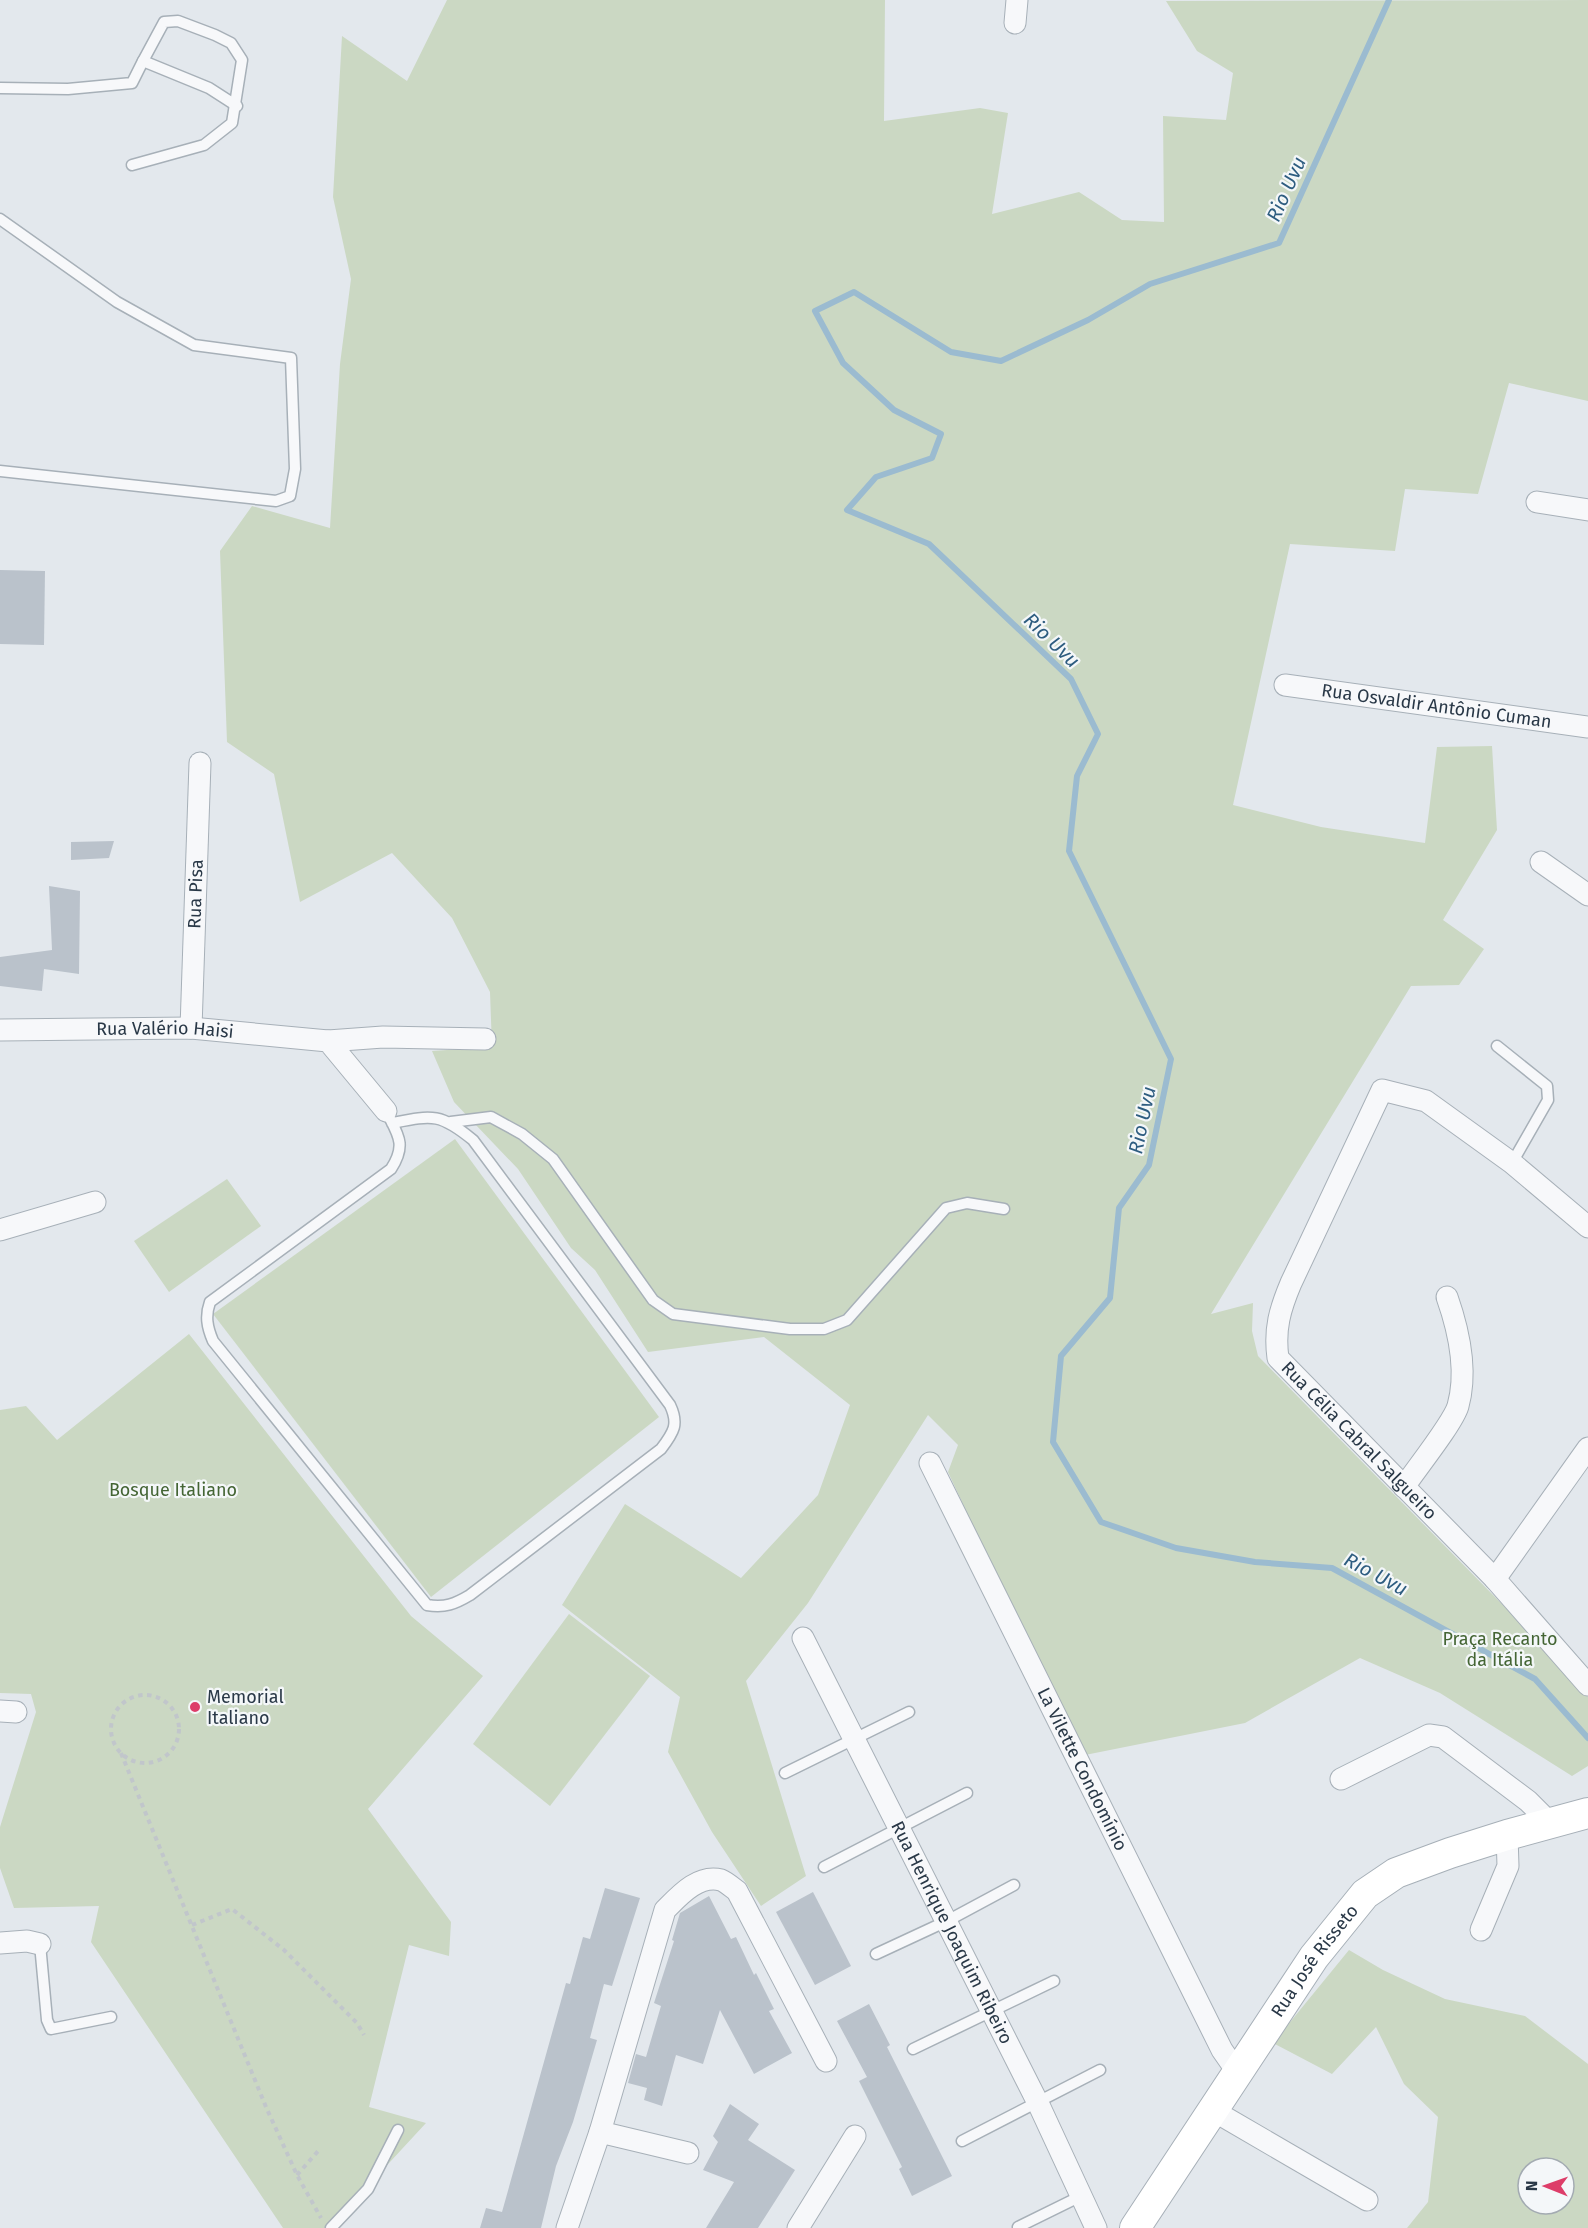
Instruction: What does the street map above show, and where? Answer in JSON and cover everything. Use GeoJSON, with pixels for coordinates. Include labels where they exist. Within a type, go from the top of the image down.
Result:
{"type":"FeatureCollection","features":[{"type":"Feature","properties":{"kind":"main road","name":"Rua José Risseto"},"geometry":{"type":"LineString","coordinates":[[1135,2228],[1314,1957],[1365,1894],[1396,1873],[1507,1835],[1588,1813]]}},
{"type":"Feature","properties":{"kind":"street"},"geometry":{"type":"LineString","coordinates":[[1015,23],[1017,0]]}},
{"type":"Feature","properties":{"kind":"street"},"geometry":{"type":"LineString","coordinates":[[1537,502],[1588,510]]}},
{"type":"Feature","properties":{"kind":"street","name":"Rua Osvaldir Antônio Cuman"},"geometry":{"type":"LineString","coordinates":[[1285,685],[1588,727]]}},
{"type":"Feature","properties":{"kind":"street","name":"Rua Pisa"},"geometry":{"type":"LineString","coordinates":[[191,1028],[200,763]]}},
{"type":"Feature","properties":{"kind":"street"},"geometry":{"type":"LineString","coordinates":[[1540,862],[1588,895]]}},
{"type":"Feature","properties":{"kind":"street","name":"Rua Valério Haisi"},"geometry":{"type":"LineString","coordinates":[[0,1030],[191,1028],[328,1041],[383,1037],[485,1039]]}},
{"type":"Feature","properties":{"kind":"street"},"geometry":{"type":"LineString","coordinates":[[328,1041],[389,1117]]}},
{"type":"Feature","properties":{"kind":"street","name":"Rua Célia Cabral Salgueiro"},"geometry":{"type":"LineString","coordinates":[[1512,1163],[1426,1101],[1382,1090],[1291,1283],[1278,1315],[1275,1339],[1278,1358],[1496,1579],[1588,1685]]}},
{"type":"Feature","properties":{"kind":"street"},"geometry":{"type":"LineString","coordinates":[[1512,1163],[1588,1227]]}},
{"type":"Feature","properties":{"kind":"street"},"geometry":{"type":"LineString","coordinates":[[0,1230],[95,1202]]}},
{"type":"Feature","properties":{"kind":"street"},"geometry":{"type":"LineString","coordinates":[[1404,1487],[1457,1408],[1461,1387],[1459,1329],[1447,1297]]}},
{"type":"Feature","properties":{"kind":"street"},"geometry":{"type":"LineString","coordinates":[[1496,1579],[1588,1448]]}},
{"type":"Feature","properties":{"kind":"street","name":"La Vilette Condomínio"},"geometry":{"type":"LineString","coordinates":[[930,1463],[1222,2050],[1238,2073]]}},
{"type":"Feature","properties":{"kind":"street","name":"Rua Henrique Joaquim Ribeiro"},"geometry":{"type":"LineString","coordinates":[[803,1638],[1038,2103],[1079,2197],[1096,2228]]}},
{"type":"Feature","properties":{"kind":"street"},"geometry":{"type":"LineString","coordinates":[[1341,1779],[1429,1736],[1443,1737],[1528,1801],[1550,1823]]}},
{"type":"Feature","properties":{"kind":"street"},"geometry":{"type":"LineString","coordinates":[[1481,1930],[1508,1866],[1507,1835]]}},
{"type":"Feature","properties":{"kind":"street"},"geometry":{"type":"LineString","coordinates":[[567,2228],[600,2132],[665,1910],[686,1890],[702,1881],[721,1880],[737,1891],[826,2061]]}},
{"type":"Feature","properties":{"kind":"street"},"geometry":{"type":"LineString","coordinates":[[0,1943],[27,1941],[40,1944]]}},
{"type":"Feature","properties":{"kind":"street"},"geometry":{"type":"LineString","coordinates":[[1214,2111],[1367,2200]]}},
{"type":"Feature","properties":{"kind":"street"},"geometry":{"type":"LineString","coordinates":[[600,2132],[688,2153]]}},
{"type":"Feature","properties":{"kind":"street"},"geometry":{"type":"LineString","coordinates":[[798,2228],[855,2136]]}},
{"type":"Feature","properties":{"kind":"lane"},"geometry":{"type":"LineString","coordinates":[[0,88],[68,89],[132,83],[164,22],[178,21],[231,43],[242,60],[237,106],[232,123],[204,145],[132,165]]}},
{"type":"Feature","properties":{"kind":"lane"},"geometry":{"type":"LineString","coordinates":[[143,61],[209,88],[237,106]]}},
{"type":"Feature","properties":{"kind":"lane"},"geometry":{"type":"LineString","coordinates":[[0,219],[117,302],[194,345],[291,358],[295,469],[290,496],[276,501],[0,471]]}},
{"type":"Feature","properties":{"kind":"lane"},"geometry":{"type":"LineString","coordinates":[[1497,1046],[1547,1086],[1548,1100],[1512,1163]]}},
{"type":"Feature","properties":{"kind":"lane"},"geometry":{"type":"LineString","coordinates":[[451,1122],[473,1140],[670,1405],[676,1418],[675,1431],[661,1449],[470,1595],[453,1605],[438,1607],[427,1605],[213,1341],[207,1326],[207,1311],[210,1302],[391,1169],[400,1155],[401,1143],[389,1117],[424,1117],[451,1122],[491,1117],[522,1134],[553,1159],[653,1300],[673,1314],[790,1329],[824,1329],[847,1320],[946,1208],[967,1203],[1004,1209]]}},
{"type":"Feature","properties":{"kind":"lane"},"geometry":{"type":"LineString","coordinates":[[785,1773],[909,1712]]}},
{"type":"Feature","properties":{"kind":"lane"},"geometry":{"type":"LineString","coordinates":[[824,1867],[967,1793]]}},
{"type":"Feature","properties":{"kind":"lane"},"geometry":{"type":"LineString","coordinates":[[876,1954],[1014,1885]]}},
{"type":"Feature","properties":{"kind":"lane"},"geometry":{"type":"LineString","coordinates":[[40,1944],[47,2020],[51,2029],[111,2017]]}},
{"type":"Feature","properties":{"kind":"lane"},"geometry":{"type":"LineString","coordinates":[[914,2049],[1054,1981]]}},
{"type":"Feature","properties":{"kind":"lane"},"geometry":{"type":"LineString","coordinates":[[962,2141],[1100,2070]]}},
{"type":"Feature","properties":{"kind":"lane"},"geometry":{"type":"LineString","coordinates":[[330,2228],[368,2189],[398,2130]]}},
{"type":"Feature","properties":{"kind":"lane"},"geometry":{"type":"LineString","coordinates":[[1018,2227],[1079,2197]]}},
{"type":"Feature","properties":{"kind":"path"},"geometry":{"type":"LineString","coordinates":[[121,1753],[131,1760],[143,1763],[155,1762],[166,1756],[174,1747],[178,1722],[174,1711],[165,1702],[145,1695],[124,1702],[117,1710],[111,1732],[297,2175],[314,2210],[330,2228]]}},
{"type":"Feature","properties":{"kind":"path"},"geometry":{"type":"LineString","coordinates":[[192,1925],[232,1909],[284,1950],[357,2023],[364,2035]]}},
{"type":"Feature","properties":{"kind":"path"},"geometry":{"type":"LineString","coordinates":[[297,2175],[319,2150]]}},
{"type":"Feature","properties":{"kind":"green space","name":"Praça Recanto da Itália"},"geometry":{"type":"Polygon","coordinates":[[[447,0],[885,0],[884,121],[980,108],[1008,113],[992,214],[1079,192],[1122,220],[1164,222],[1163,116],[1226,120],[1233,73],[1197,51],[1166,1],[1588,0],[1588,401],[1509,383],[1478,494],[1405,489],[1395,551],[1290,544],[1233,805],[1321,827],[1425,843],[1437,747],[1492,746],[1497,830],[1443,920],[1484,949],[1459,985],[1411,986],[1211,1314],[1253,1303],[1252,1331],[1258,1356],[1562,1665],[1588,1697],[1588,1766],[1572,1776],[1440,1693],[1360,1658],[1245,1723],[1080,1756],[948,1472],[958,1445],[928,1415],[808,1603],[746,1681],[806,1876],[761,1906],[712,1832],[668,1752],[680,1697],[562,1605],[625,1504],[741,1578],[818,1495],[850,1405],[764,1337],[648,1352],[595,1270],[571,1248],[518,1169],[454,1102],[432,1051],[492,1047],[490,992],[452,918],[392,853],[300,902],[274,774],[227,742],[220,551],[252,506],[330,528],[340,364],[351,279],[333,197],[342,36],[407,81],[447,0]]]}},
{"type":"Feature","properties":{"kind":"green space"},"geometry":{"type":"Polygon","coordinates":[[[455,1139],[659,1417],[431,1597],[213,1314],[455,1139]]]}},
{"type":"Feature","properties":{"kind":"green space"},"geometry":{"type":"Polygon","coordinates":[[[227,1179],[261,1226],[169,1292],[134,1241],[227,1179]]]}},
{"type":"Feature","properties":{"kind":"green space","name":"Bosque Italiano"},"geometry":{"type":"Polygon","coordinates":[[[189,1334],[411,1616],[483,1676],[368,1809],[451,1922],[449,1956],[409,1945],[369,2107],[426,2123],[329,2228],[283,2228],[91,1942],[99,1906],[14,1908],[0,1868],[0,1827],[36,1712],[31,1694],[0,1693],[0,1410],[26,1406],[57,1440],[189,1334]]]}},
{"type":"Feature","properties":{"kind":"green space"},"geometry":{"type":"Polygon","coordinates":[[[569,1614],[650,1676],[550,1806],[473,1744],[569,1614]]]}},
{"type":"Feature","properties":{"kind":"green space"},"geometry":{"type":"Polygon","coordinates":[[[1349,1950],[1383,1970],[1445,1999],[1525,2016],[1588,2064],[1588,2228],[1407,2228],[1428,2202],[1438,2117],[1404,2084],[1376,2027],[1332,2074],[1273,2043],[1349,1950]]]}},
{"type":"Feature","properties":{"kind":"building"},"geometry":{"type":"Polygon","coordinates":[[[0,570],[45,571],[44,645],[0,644],[0,570]]]}},
{"type":"Feature","properties":{"kind":"building"},"geometry":{"type":"Polygon","coordinates":[[[114,841],[109,858],[71,860],[71,842],[114,841]]]}},
{"type":"Feature","properties":{"kind":"building"},"geometry":{"type":"Polygon","coordinates":[[[49,886],[80,891],[79,974],[44,969],[42,991],[0,986],[0,957],[52,950],[49,886]]]}},
{"type":"Feature","properties":{"kind":"building"},"geometry":{"type":"Polygon","coordinates":[[[605,1888],[640,1898],[612,1986],[604,1984],[590,2038],[597,2040],[573,2122],[556,2166],[541,2228],[480,2228],[486,2208],[502,2212],[566,1983],[570,1984],[583,1937],[590,1939],[605,1888]]]}},
{"type":"Feature","properties":{"kind":"building"},"geometry":{"type":"Polygon","coordinates":[[[813,1892],[851,1966],[815,1985],[776,1912],[813,1892]]]}},
{"type":"Feature","properties":{"kind":"building"},"geometry":{"type":"Polygon","coordinates":[[[709,1896],[731,1939],[736,1937],[754,1975],[756,1973],[774,2009],[769,2011],[792,2053],[754,2074],[720,2010],[703,2064],[676,2055],[662,2106],[644,2100],[647,2088],[628,2083],[636,2054],[646,2057],[661,2006],[654,2003],[674,1941],[672,1940],[680,1913],[709,1896]]]}},
{"type":"Feature","properties":{"kind":"building"},"geometry":{"type":"Polygon","coordinates":[[[869,2004],[890,2045],[887,2047],[952,2176],[912,2196],[899,2169],[902,2167],[859,2081],[867,2077],[837,2021],[869,2004]]]}},
{"type":"Feature","properties":{"kind":"building"},"geometry":{"type":"Polygon","coordinates":[[[730,2104],[759,2124],[748,2140],[795,2170],[758,2228],[706,2228],[734,2182],[703,2170],[718,2142],[713,2136],[730,2104]]]}},
{"type":"Feature","properties":{"kind":"waterway","name":"Rio Uvu"},"geometry":{"type":"LineString","coordinates":[[1389,0],[1279,243],[1150,284],[1088,320],[1001,361],[951,352],[854,292],[815,311],[843,363],[894,410],[941,434],[932,458],[876,477],[847,510],[929,544],[1071,679],[1098,734],[1077,776],[1069,851],[1171,1059],[1149,1165],[1119,1208],[1110,1298],[1061,1356],[1053,1442],[1101,1522],[1176,1548],[1255,1562],[1332,1568],[1535,1679],[1588,1738]]}},
{"type":"Feature","properties":{"kind":"place","name":"Memorial Italiano"},"geometry":{"type":"Point","coordinates":[195,1707]}}]}
